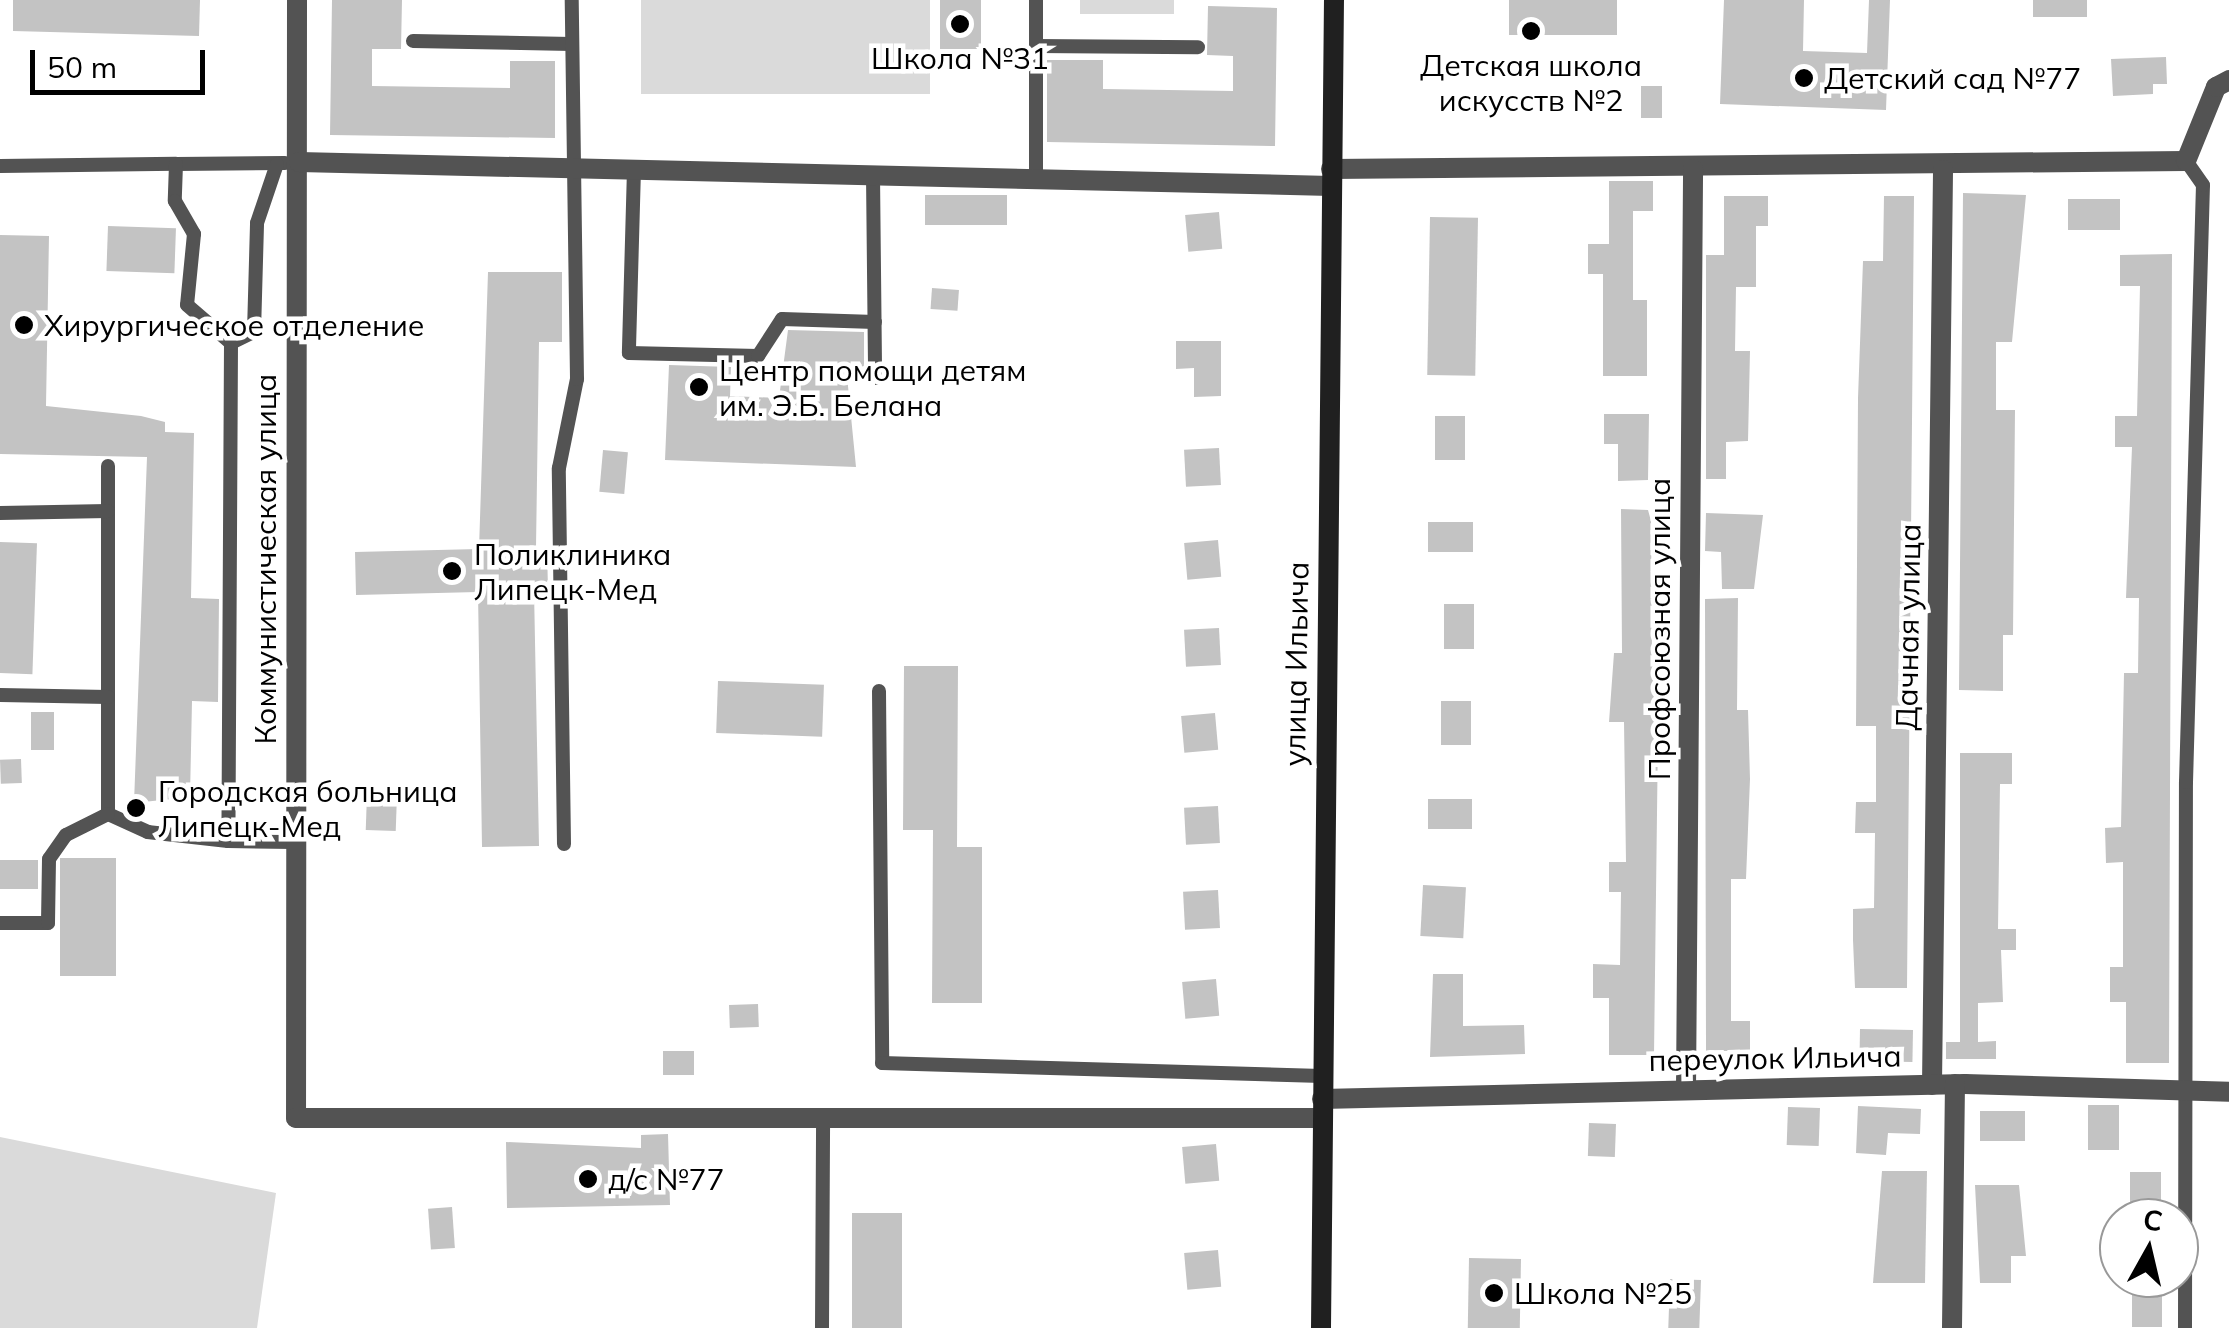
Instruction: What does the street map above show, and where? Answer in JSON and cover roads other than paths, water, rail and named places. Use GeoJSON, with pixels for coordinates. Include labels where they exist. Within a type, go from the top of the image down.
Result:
{"type":"FeatureCollection","features":[{"type":"Feature","properties":{"kind":"street","name":"Коммунистическая улица"},"geometry":{"type":"LineString","coordinates":[[296,1118],[293,842],[297,0]]}},
{"type":"Feature","properties":{"kind":"street","name":"улица Ильича"},"geometry":{"type":"LineString","coordinates":[[1321,1328],[1334,0]]}},
{"type":"Feature","properties":{"kind":"street"},"geometry":{"type":"LineString","coordinates":[[298,162],[1036,179],[1692,169],[1944,170],[2186,161],[2216,87],[2229,80]]}},
{"type":"Feature","properties":{"kind":"street","name":"Профсоюзная улица"},"geometry":{"type":"LineString","coordinates":[[1686,1090],[1692,169]]}},
{"type":"Feature","properties":{"kind":"street","name":"Дачная улица"},"geometry":{"type":"LineString","coordinates":[[1932,1084],[1944,170]]}},
{"type":"Feature","properties":{"kind":"street","name":"переулок Ильича"},"geometry":{"type":"LineString","coordinates":[[296,1118],[823,1118],[1322,1108],[1686,1090],[1932,1084],[2229,1092]]}},
{"type":"Feature","properties":{"kind":"street"},"geometry":{"type":"LineString","coordinates":[[1952,1328],[1954,1084]]}},
{"type":"Feature","properties":{"kind":"lane"},"geometry":{"type":"LineString","coordinates":[[564,844],[559,468],[577,379],[571,168],[572,0]]}},
{"type":"Feature","properties":{"kind":"lane"},"geometry":{"type":"LineString","coordinates":[[1036,0],[1036,179]]}},
{"type":"Feature","properties":{"kind":"lane"},"geometry":{"type":"LineString","coordinates":[[413,41],[572,44]]}},
{"type":"Feature","properties":{"kind":"lane"},"geometry":{"type":"LineString","coordinates":[[1036,46],[1198,48]]}},
{"type":"Feature","properties":{"kind":"lane"},"geometry":{"type":"LineString","coordinates":[[2184,1328],[2189,1092],[2186,782],[2203,185],[2186,161]]}},
{"type":"Feature","properties":{"kind":"lane"},"geometry":{"type":"LineString","coordinates":[[0,166],[298,162]]}},
{"type":"Feature","properties":{"kind":"lane"},"geometry":{"type":"LineString","coordinates":[[176,164],[176,201],[194,234],[188,305],[231,343],[228,841]]}},
{"type":"Feature","properties":{"kind":"lane"},"geometry":{"type":"LineString","coordinates":[[231,343],[254,332],[257,223],[277,164]]}},
{"type":"Feature","properties":{"kind":"lane"},"geometry":{"type":"LineString","coordinates":[[634,170],[629,353],[758,356],[782,319],[875,322]]}},
{"type":"Feature","properties":{"kind":"lane"},"geometry":{"type":"LineString","coordinates":[[873,175],[875,378]]}},
{"type":"Feature","properties":{"kind":"lane"},"geometry":{"type":"LineString","coordinates":[[108,466],[108,814]]}},
{"type":"Feature","properties":{"kind":"lane"},"geometry":{"type":"LineString","coordinates":[[0,513],[108,511]]}},
{"type":"Feature","properties":{"kind":"lane"},"geometry":{"type":"LineString","coordinates":[[879,691],[882,1063],[1322,1076]]}},
{"type":"Feature","properties":{"kind":"lane"},"geometry":{"type":"LineString","coordinates":[[0,695],[108,698]]}},
{"type":"Feature","properties":{"kind":"lane"},"geometry":{"type":"LineString","coordinates":[[0,923],[48,923],[49,859],[66,834],[108,814],[148,832],[228,841],[293,842]]}},
{"type":"Feature","properties":{"kind":"lane"},"geometry":{"type":"LineString","coordinates":[[822,1328],[823,1118]]}},
{"type":"Feature","properties":{"kind":"place","name":"Школа №31"},"geometry":{"type":"Point","coordinates":[960,24]}},
{"type":"Feature","properties":{"kind":"place","name":"Детская школа искусств №2"},"geometry":{"type":"Point","coordinates":[1531,31]}},
{"type":"Feature","properties":{"kind":"place","name":"Детский сад №77"},"geometry":{"type":"Point","coordinates":[1804,78]}},
{"type":"Feature","properties":{"kind":"place","name":"Хирургическое отделение"},"geometry":{"type":"Point","coordinates":[24,325]}},
{"type":"Feature","properties":{"kind":"place","name":"Центр помощи детям им. Э.Б. Белана"},"geometry":{"type":"Point","coordinates":[699,387]}},
{"type":"Feature","properties":{"kind":"place","name":"Поликлиника Липецк-Мед"},"geometry":{"type":"Point","coordinates":[452,571]}},
{"type":"Feature","properties":{"kind":"place","name":"Городская больница Липецк-Мед"},"geometry":{"type":"Point","coordinates":[136,808]}},
{"type":"Feature","properties":{"kind":"place","name":"д/с №77"},"geometry":{"type":"Point","coordinates":[588,1179]}},
{"type":"Feature","properties":{"kind":"place","name":"Школа №25"},"geometry":{"type":"Point","coordinates":[1494,1293]}}]}
